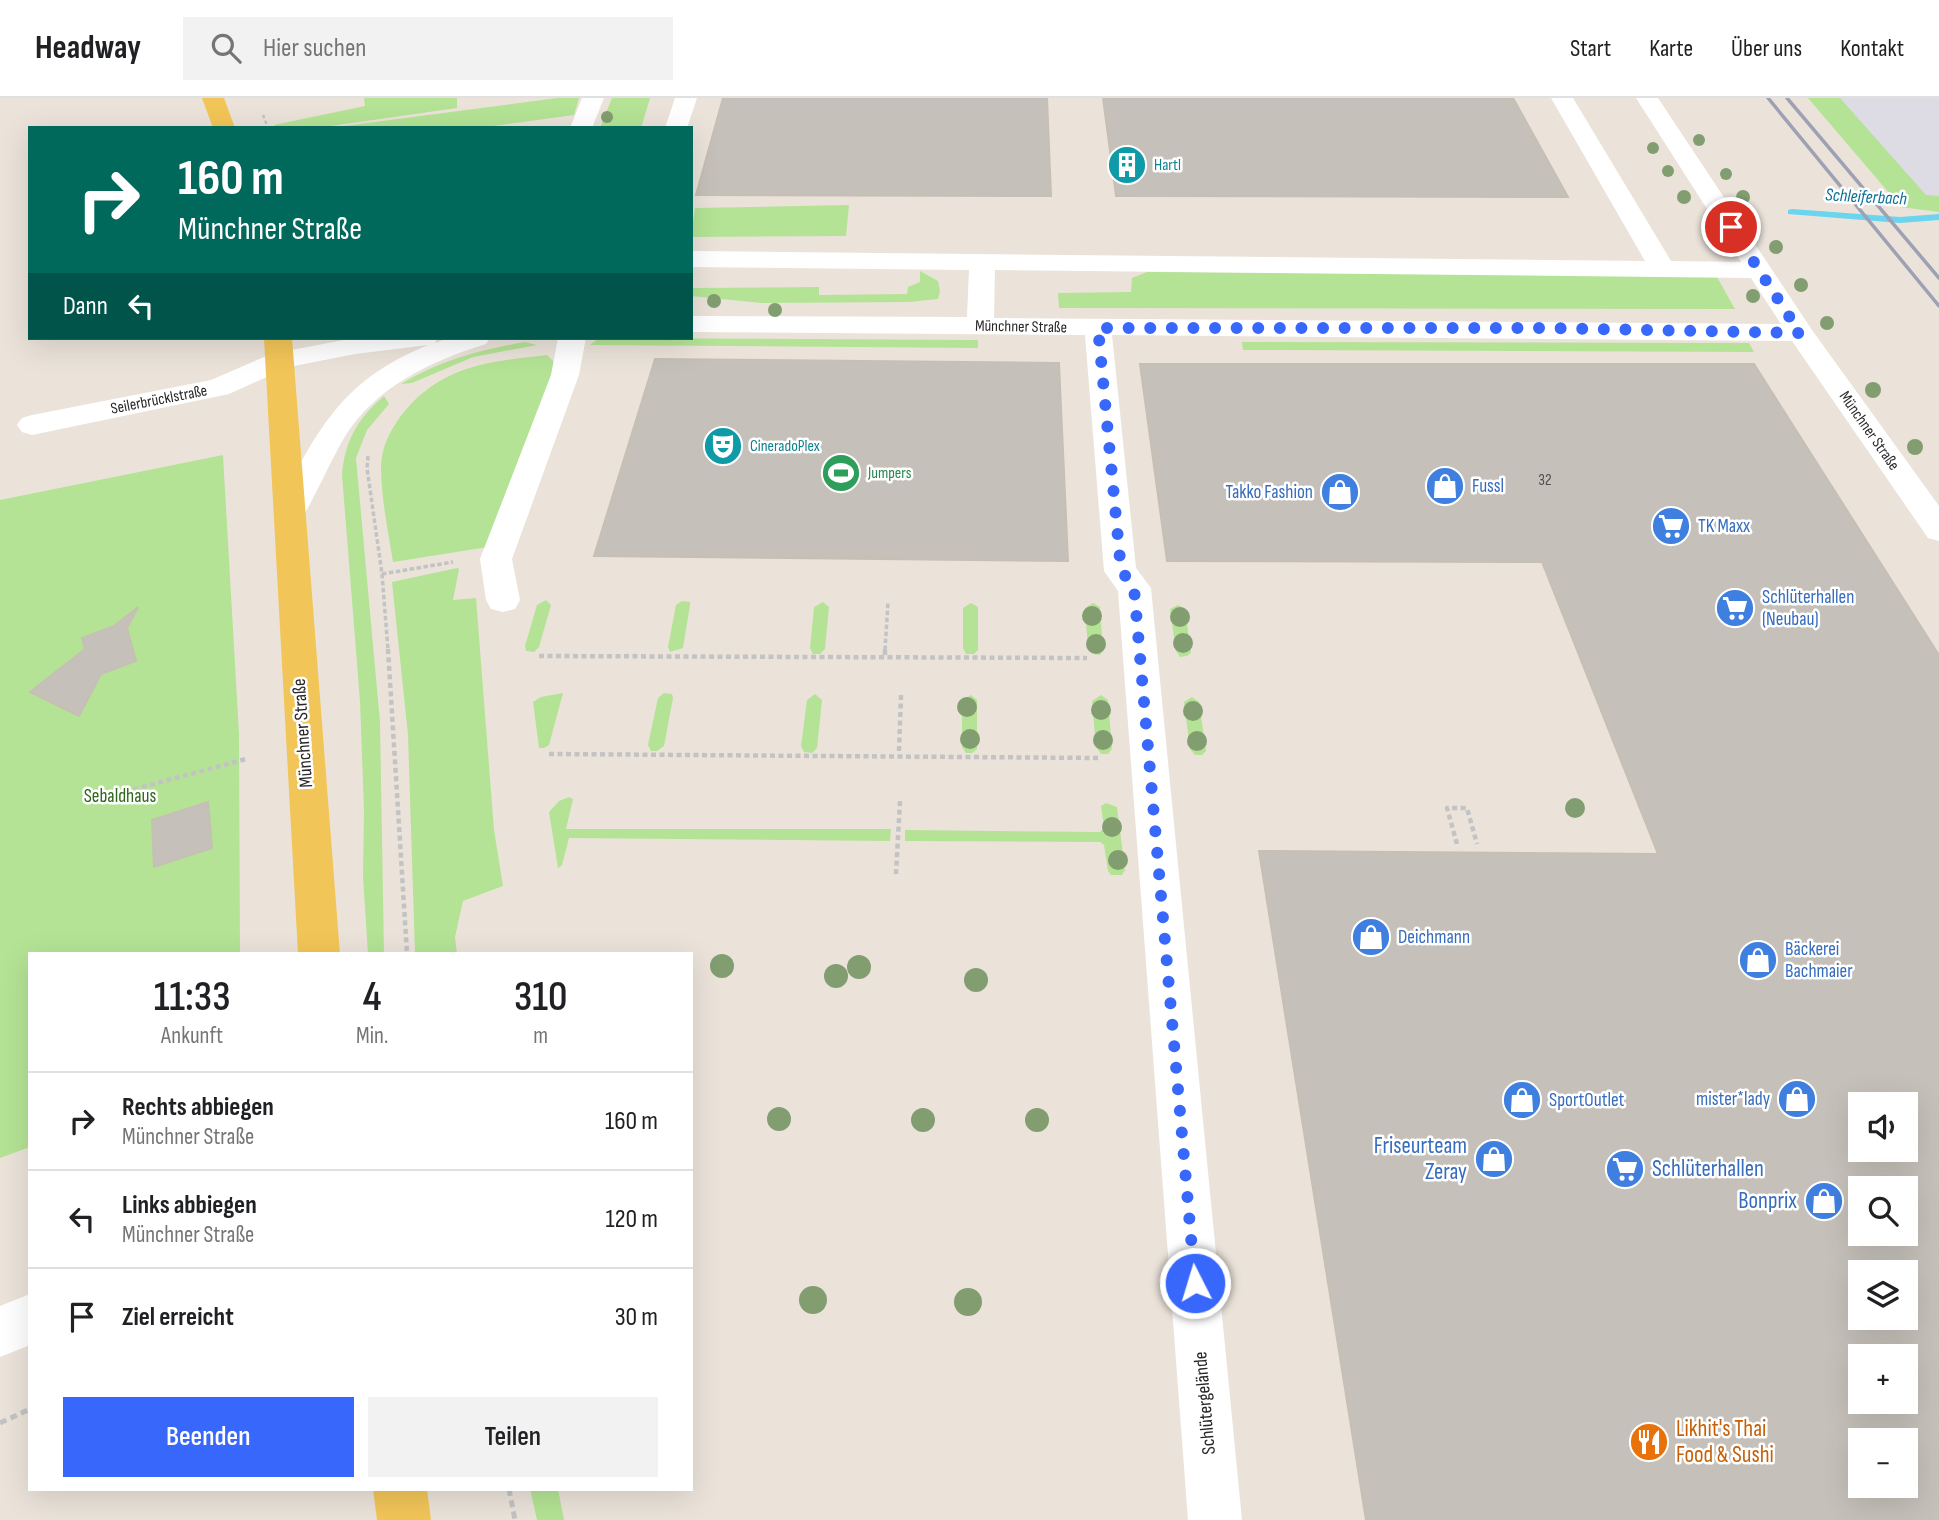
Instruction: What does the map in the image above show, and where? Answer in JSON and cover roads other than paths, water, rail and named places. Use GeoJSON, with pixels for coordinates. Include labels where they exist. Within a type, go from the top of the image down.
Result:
{"type":"FeatureCollection","features":[{"type":"Feature","properties":{"kind":"main road"},"geometry":{"type":"LineString","coordinates":[[213,98],[223,126]]}},
{"type":"Feature","properties":{"kind":"main road","name":"Münchner Straße"},"geometry":{"type":"LineString","coordinates":[[279,349],[319,952]]}},
{"type":"Feature","properties":{"kind":"main road"},"geometry":{"type":"LineString","coordinates":[[400,1491],[404,1520]]}},
{"type":"Feature","properties":{"kind":"street"},"geometry":{"type":"LineString","coordinates":[[582,126],[593,98]]}},
{"type":"Feature","properties":{"kind":"street"},"geometry":{"type":"LineString","coordinates":[[677,126],[686,98]]}},
{"type":"Feature","properties":{"kind":"street"},"geometry":{"type":"LineString","coordinates":[[1562,98],[1663,269]]}},
{"type":"Feature","properties":{"kind":"street","name":"Münchner Straße"},"geometry":{"type":"LineString","coordinates":[[1647,98],[1800,333],[1939,530]]}},
{"type":"Feature","properties":{"kind":"street"},"geometry":{"type":"LineString","coordinates":[[693,259],[1759,270]]}},
{"type":"Feature","properties":{"kind":"street"},"geometry":{"type":"LineString","coordinates":[[980,327],[982,262]]}},
{"type":"Feature","properties":{"kind":"street","name":"Münchner Straße"},"geometry":{"type":"LineString","coordinates":[[696,322],[738,325],[1542,328],[1800,333]]}},
{"type":"Feature","properties":{"kind":"street","name":"Schlütergelände"},"geometry":{"type":"LineString","coordinates":[[1098,328],[1121,570],[1134,588],[1215,1520]]}},
{"type":"Feature","properties":{"kind":"street"},"geometry":{"type":"LineString","coordinates":[[279,349],[355,346],[407,340]]}},
{"type":"Feature","properties":{"kind":"street"},"geometry":{"type":"LineString","coordinates":[[290,512],[331,436],[359,399],[373,387],[427,357],[471,340]]}},
{"type":"Feature","properties":{"kind":"street"},"geometry":{"type":"LineString","coordinates":[[503,600],[496,559],[565,375],[572,340]]}},
{"type":"Feature","properties":{"kind":"street","name":"Seilerbrücklstraße"},"geometry":{"type":"LineString","coordinates":[[32,425],[219,388],[279,349]]}},
{"type":"Feature","properties":{"kind":"street"},"geometry":{"type":"LineString","coordinates":[[0,1332],[28,1320]]}},
{"type":"Feature","properties":{"kind":"waterway","name":"Schleiferbach"},"geometry":{"type":"LineString","coordinates":[[1792,212],[1900,220],[1939,217]]}},
{"type":"Feature","properties":{"kind":"railway"},"geometry":{"type":"LineString","coordinates":[[1768,98],[1939,306]]}},
{"type":"Feature","properties":{"kind":"railway"},"geometry":{"type":"LineString","coordinates":[[1787,98],[1939,278]]}},
{"type":"Feature","properties":{"kind":"place","name":"Hartl"},"geometry":{"type":"Point","coordinates":[1127,165]}},
{"type":"Feature","properties":{"kind":"place","name":"CineradoPlex"},"geometry":{"type":"Point","coordinates":[723,446]}},
{"type":"Feature","properties":{"kind":"place","name":"Jumpers"},"geometry":{"type":"Point","coordinates":[841,473]}},
{"type":"Feature","properties":{"kind":"place","name":"Fussl"},"geometry":{"type":"Point","coordinates":[1445,486]}},
{"type":"Feature","properties":{"kind":"place","name":"Takko Fashion"},"geometry":{"type":"Point","coordinates":[1340,492]}},
{"type":"Feature","properties":{"kind":"place","name":"TK Maxx"},"geometry":{"type":"Point","coordinates":[1671,526]}},
{"type":"Feature","properties":{"kind":"place","name":"Schlüterhallen (Neubau)"},"geometry":{"type":"Point","coordinates":[1735,608]}},
{"type":"Feature","properties":{"kind":"place","name":"Deichmann"},"geometry":{"type":"Point","coordinates":[1371,937]}},
{"type":"Feature","properties":{"kind":"place","name":"Bäckerei Bachmaier"},"geometry":{"type":"Point","coordinates":[1758,960]}},
{"type":"Feature","properties":{"kind":"place","name":"mister*lady"},"geometry":{"type":"Point","coordinates":[1797,1099]}},
{"type":"Feature","properties":{"kind":"place","name":"SportOutlet"},"geometry":{"type":"Point","coordinates":[1522,1100]}},
{"type":"Feature","properties":{"kind":"place","name":"Friseurteam Zeray"},"geometry":{"type":"Point","coordinates":[1494,1159]}},
{"type":"Feature","properties":{"kind":"place","name":"Schlüterhallen"},"geometry":{"type":"Point","coordinates":[1625,1169]}},
{"type":"Feature","properties":{"kind":"place","name":"Bonprix"},"geometry":{"type":"Point","coordinates":[1824,1201]}},
{"type":"Feature","properties":{"kind":"place","name":"Likhit's Thai Food & Sushi"},"geometry":{"type":"Point","coordinates":[1649,1442]}},
{"type":"Feature","properties":{"kind":"park label","name":"Sebaldhaus"},"geometry":{"type":"Point","coordinates":[120,796]}}]}
